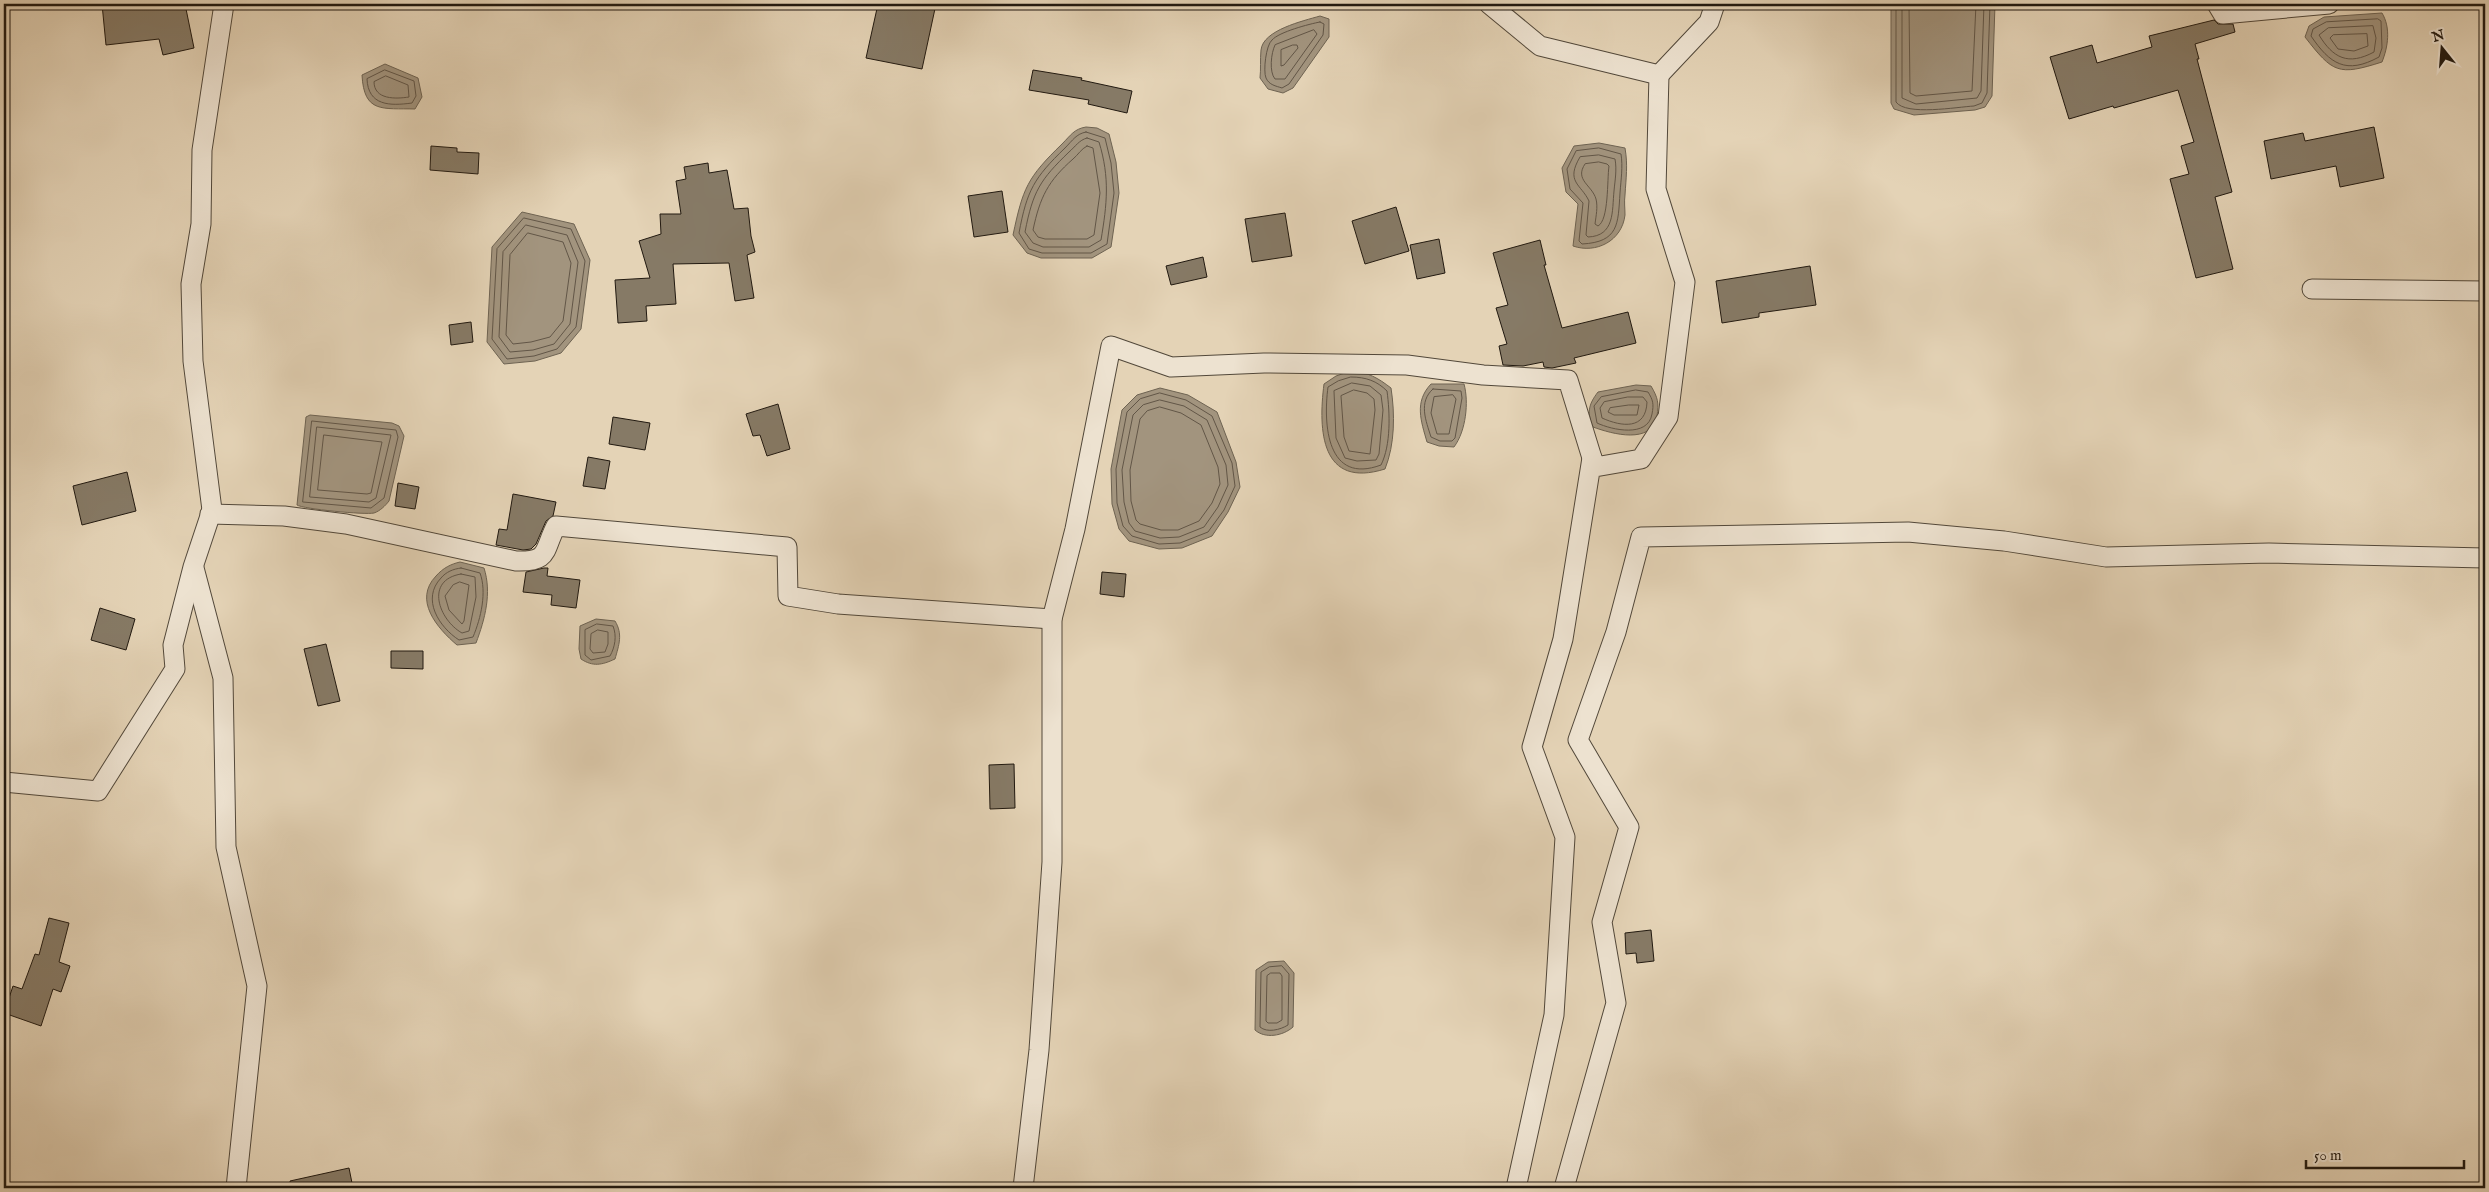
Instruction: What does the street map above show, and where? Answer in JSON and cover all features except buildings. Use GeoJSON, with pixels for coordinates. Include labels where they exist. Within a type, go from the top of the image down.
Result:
{"type":"FeatureCollection","features":[{"type":"Feature","properties":{"kind":"street"},"geometry":{"type":"LineString","coordinates":[[4,782],[98,791],[175,669],[173,645],[193,567],[210,514],[193,361],[191,284],[201,224],[202,150],[224,4]]}},
{"type":"Feature","properties":{"kind":"street"},"geometry":{"type":"LineString","coordinates":[[1489,4],[1540,46],[1658,75]]}},
{"type":"Feature","properties":{"kind":"street"},"geometry":{"type":"LineString","coordinates":[[1023,1188],[1039,1050],[1052,862],[1054,719],[1052,619],[1075,529],[1111,346],[1172,366],[1264,363],[1407,365],[1483,375],[1568,380],[1594,467],[1641,460],[1668,417],[1685,282],[1656,189],[1658,75],[1709,22],[1715,4]]}},
{"type":"Feature","properties":{"kind":"street"},"geometry":{"type":"LineString","coordinates":[[2217,4],[2223,14],[2329,4]]}},
{"type":"Feature","properties":{"kind":"street"},"geometry":{"type":"LineString","coordinates":[[2312,290],[2485,291]]}},
{"type":"Feature","properties":{"kind":"street"},"geometry":{"type":"LineString","coordinates":[[1516,1188],[1554,1015],[1565,837],[1532,747],[1563,639],[1592,458]]}},
{"type":"Feature","properties":{"kind":"street"},"geometry":{"type":"LineString","coordinates":[[210,514],[284,516],[346,524],[516,561],[534,562],[545,554],[556,526],[787,547],[788,596],[838,604],[1052,619]]}},
{"type":"Feature","properties":{"kind":"street"},"geometry":{"type":"LineString","coordinates":[[1564,1188],[1616,1003],[1602,922],[1629,827],[1578,740],[1616,632],[1641,537],[1908,532],[2004,541],[2106,557],[2269,553],[2485,558]]}},
{"type":"Feature","properties":{"kind":"street"},"geometry":{"type":"LineString","coordinates":[[193,567],[224,678],[226,847],[257,986],[236,1188]]}},
{"type":"Feature","properties":{"kind":"water"},"geometry":{"type":"Polygon","coordinates":[[[1891,4],[1995,4],[1992,96],[1985,107],[1975,110],[1914,115],[1894,109],[1891,103],[1891,4]]]}},
{"type":"Feature","properties":{"kind":"water"},"geometry":{"type":"Polygon","coordinates":[[[2382,13],[2387,25],[2388,38],[2382,62],[2355,69],[2346,70],[2338,68],[2323,58],[2305,37],[2309,26],[2324,17],[2382,13]]]}},
{"type":"Feature","properties":{"kind":"water"},"geometry":{"type":"Polygon","coordinates":[[[1320,16],[1329,19],[1329,37],[1293,88],[1283,93],[1268,89],[1260,78],[1263,43],[1285,27],[1320,16]]]}},
{"type":"Feature","properties":{"kind":"water"},"geometry":{"type":"Polygon","coordinates":[[[385,64],[418,78],[422,97],[415,109],[393,109],[377,106],[371,103],[367,97],[362,75],[385,64]]]}},
{"type":"Feature","properties":{"kind":"water"},"geometry":{"type":"Polygon","coordinates":[[[1086,127],[1097,128],[1109,134],[1116,162],[1119,193],[1111,247],[1092,258],[1041,258],[1027,253],[1013,235],[1020,206],[1028,185],[1041,166],[1070,135],[1078,129],[1086,127]]]}},
{"type":"Feature","properties":{"kind":"water"},"geometry":{"type":"Polygon","coordinates":[[[1599,143],[1625,148],[1627,166],[1625,215],[1619,232],[1613,238],[1599,247],[1582,248],[1573,246],[1578,204],[1566,192],[1562,168],[1574,146],[1599,143]]]}},
{"type":"Feature","properties":{"kind":"water"},"geometry":{"type":"Polygon","coordinates":[[[522,212],[574,224],[590,260],[581,329],[561,353],[535,361],[504,364],[487,342],[492,247],[522,212]]]}},
{"type":"Feature","properties":{"kind":"water"},"geometry":{"type":"Polygon","coordinates":[[[1351,371],[1372,376],[1391,388],[1393,429],[1391,449],[1385,469],[1364,473],[1348,471],[1336,463],[1328,452],[1322,420],[1324,384],[1336,376],[1351,371]]]}},
{"type":"Feature","properties":{"kind":"water"},"geometry":{"type":"Polygon","coordinates":[[[1431,384],[1464,384],[1466,408],[1464,425],[1454,447],[1439,446],[1427,442],[1420,412],[1422,398],[1431,384]]]}},
{"type":"Feature","properties":{"kind":"water"},"geometry":{"type":"Polygon","coordinates":[[[1636,385],[1651,386],[1657,401],[1657,416],[1654,425],[1648,431],[1630,435],[1593,427],[1590,409],[1592,401],[1598,392],[1636,385]]]}},
{"type":"Feature","properties":{"kind":"water"},"geometry":{"type":"Polygon","coordinates":[[[1160,388],[1188,395],[1217,412],[1236,462],[1240,487],[1228,512],[1212,536],[1182,548],[1159,549],[1129,541],[1119,529],[1112,504],[1111,469],[1122,410],[1137,395],[1160,388]]]}},
{"type":"Feature","properties":{"kind":"water"},"geometry":{"type":"Polygon","coordinates":[[[310,415],[392,423],[399,426],[404,436],[389,501],[380,510],[374,513],[359,513],[322,510],[297,505],[306,417],[310,415]]]}},
{"type":"Feature","properties":{"kind":"water"},"geometry":{"type":"Polygon","coordinates":[[[460,562],[484,568],[487,596],[485,615],[476,643],[457,645],[442,630],[430,613],[427,595],[429,585],[439,573],[447,567],[460,562]]]}},
{"type":"Feature","properties":{"kind":"water"},"geometry":{"type":"Polygon","coordinates":[[[596,619],[615,621],[619,630],[619,644],[615,659],[606,663],[590,663],[581,659],[579,649],[580,626],[596,619]]]}},
{"type":"Feature","properties":{"kind":"water"},"geometry":{"type":"Polygon","coordinates":[[[1284,961],[1294,973],[1293,1027],[1284,1033],[1264,1035],[1255,1030],[1256,970],[1268,962],[1284,961]]]}}]}
